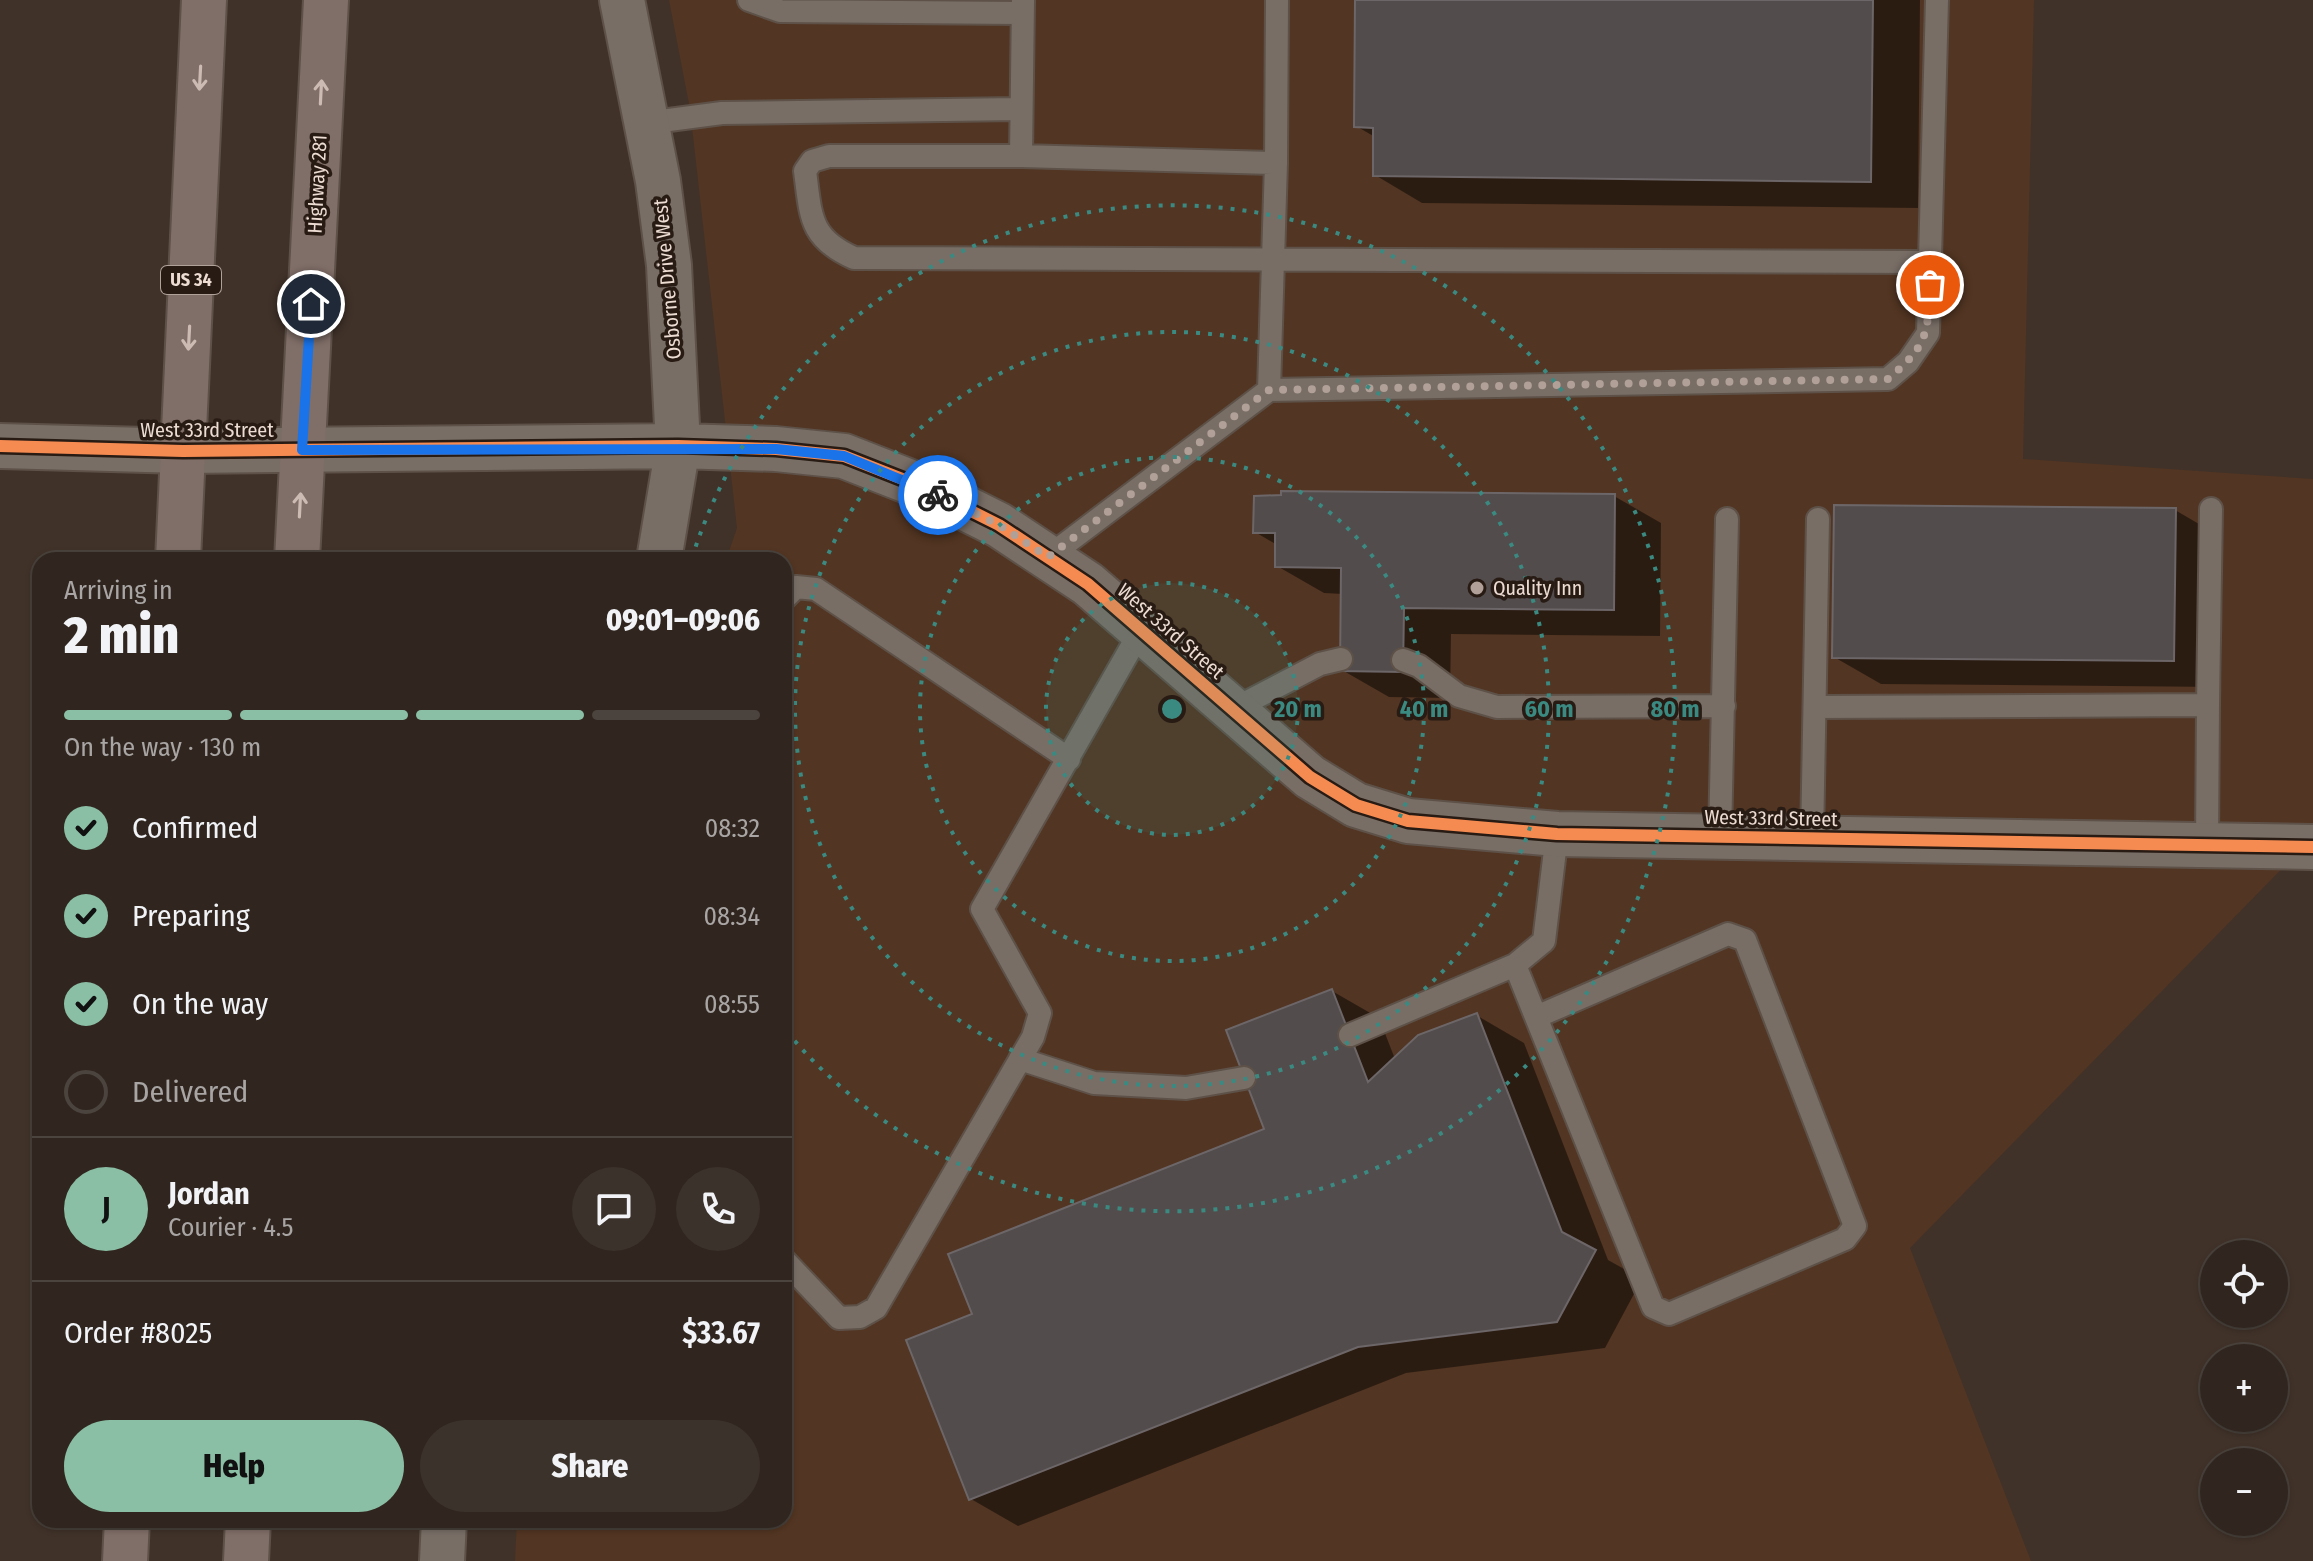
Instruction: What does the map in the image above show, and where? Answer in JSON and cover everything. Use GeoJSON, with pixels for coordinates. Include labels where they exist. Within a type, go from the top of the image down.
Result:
{"type":"FeatureCollection","features":[{"type":"Feature","properties":{"kind":"highway","name":"US 34"},"geometry":{"type":"LineString","coordinates":[[178,552],[204,0]]}},
{"type":"Feature","properties":{"kind":"highway","name":"Highway 281"},"geometry":{"type":"LineString","coordinates":[[297,552],[326,0]]}},
{"type":"Feature","properties":{"kind":"highway"},"geometry":{"type":"LineString","coordinates":[[125,1561],[127,1528]]}},
{"type":"Feature","properties":{"kind":"highway"},"geometry":{"type":"LineString","coordinates":[[246,1561],[248,1528]]}},
{"type":"Feature","properties":{"kind":"street","name":"Osborne Drive West"},"geometry":{"type":"LineString","coordinates":[[622,0],[669,265],[678,446],[660,552]]}},
{"type":"Feature","properties":{"kind":"street","name":"West 33rd Street"},"geometry":{"type":"LineString","coordinates":[[0,446],[183,451],[678,446],[776,449],[844,456],[923,487],[986,518],[1048,557],[1088,584],[1310,777],[1356,805],[1408,821],[1557,834],[2313,847]]}},
{"type":"Feature","properties":{"kind":"street"},"geometry":{"type":"LineString","coordinates":[[442,1561],[444,1528]]}},
{"type":"Feature","properties":{"kind":"lane"},"geometry":{"type":"LineString","coordinates":[[749,0],[780,11],[1022,7],[1021,156]]}},
{"type":"Feature","properties":{"kind":"lane"},"geometry":{"type":"LineString","coordinates":[[1269,390],[1277,0]]}},
{"type":"Feature","properties":{"kind":"lane"},"geometry":{"type":"LineString","coordinates":[[1048,557],[1269,390],[1888,379],[1908,362],[1928,333],[1937,0]]}},
{"type":"Feature","properties":{"kind":"lane"},"geometry":{"type":"LineString","coordinates":[[646,123],[722,113],[1021,109]]}},
{"type":"Feature","properties":{"kind":"lane"},"geometry":{"type":"LineString","coordinates":[[1276,163],[1021,156],[829,156],[812,161],[805,171],[811,222],[830,247],[854,258],[1932,262]]}},
{"type":"Feature","properties":{"kind":"lane"},"geometry":{"type":"LineString","coordinates":[[2207,845],[2211,509]]}},
{"type":"Feature","properties":{"kind":"lane"},"geometry":{"type":"LineString","coordinates":[[1720,837],[1727,519]]}},
{"type":"Feature","properties":{"kind":"lane"},"geometry":{"type":"LineString","coordinates":[[1812,839],[1818,519]]}},
{"type":"Feature","properties":{"kind":"lane"},"geometry":{"type":"LineString","coordinates":[[792,591],[796,587],[816,589],[1069,759]]}},
{"type":"Feature","properties":{"kind":"lane"},"geometry":{"type":"LineString","coordinates":[[792,1268],[839,1318],[860,1317],[876,1308],[1033,1037],[1040,1013],[982,909],[1140,632]]}},
{"type":"Feature","properties":{"kind":"lane"},"geometry":{"type":"LineString","coordinates":[[1232,710],[1320,664],[1341,659]]}},
{"type":"Feature","properties":{"kind":"lane"},"geometry":{"type":"LineString","coordinates":[[1403,660],[1419,666],[1459,696],[1497,707],[1724,706]]}},
{"type":"Feature","properties":{"kind":"lane"},"geometry":{"type":"LineString","coordinates":[[1816,707],[2208,705]]}},
{"type":"Feature","properties":{"kind":"lane"},"geometry":{"type":"LineString","coordinates":[[1350,1035],[1515,965],[1544,941],[1557,834]]}},
{"type":"Feature","properties":{"kind":"lane"},"geometry":{"type":"LineString","coordinates":[[1515,965],[1653,1307],[1669,1314],[1845,1239],[1855,1226],[1745,940],[1728,934],[1536,1017]]}},
{"type":"Feature","properties":{"kind":"lane"},"geometry":{"type":"LineString","coordinates":[[1020,1059],[1094,1083],[1186,1088],[1244,1078]]}},
{"type":"Feature","properties":{"kind":"shaded area"},"geometry":{"type":"Polygon","coordinates":[[[669,0],[2034,0],[2023,459],[2313,479],[2313,837],[1910,1248],[2031,1561],[515,1561],[517,1528],[792,1528],[792,552],[729,552],[737,528],[690,109],[669,0]]]}},
{"type":"Feature","properties":{"kind":"building"},"geometry":{"type":"Polygon","coordinates":[[[1355,0],[1873,0],[1871,182],[1373,176],[1373,128],[1354,127],[1355,0]]]}},
{"type":"Feature","properties":{"kind":"building","name":"Quality Inn"},"geometry":{"type":"Polygon","coordinates":[[[1281,491],[1615,494],[1614,610],[1404,608],[1403,672],[1340,671],[1341,568],[1275,567],[1275,533],[1253,533],[1254,496],[1281,495],[1281,491]]]}},
{"type":"Feature","properties":{"kind":"building"},"geometry":{"type":"Polygon","coordinates":[[[1834,505],[2176,508],[2174,661],[1832,658],[1834,505]]]}},
{"type":"Feature","properties":{"kind":"building"},"geometry":{"type":"Polygon","coordinates":[[[1332,989],[1368,1082],[1418,1035],[1477,1013],[1562,1232],[1596,1250],[1557,1322],[1358,1347],[969,1500],[906,1340],[972,1314],[948,1254],[1264,1129],[1226,1030],[1332,989]]]}},
{"type":"Feature","properties":{"kind":"cycle path"},"geometry":{"type":"LineString","coordinates":[[0,446],[183,451],[678,446],[776,449],[844,456],[923,487],[999,525],[1088,584],[1310,777],[1356,805],[1408,821],[1557,834],[2313,847]]}},
{"type":"Feature","properties":{"kind":"way so far"},"geometry":{"type":"LineString","coordinates":[[938,495],[999,525],[1048,557],[1269,390],[1888,379],[1908,362],[1928,333],[1930,285]]}},
{"type":"Feature","properties":{"kind":"place","name":"Quality Inn"},"geometry":{"type":"Point","coordinates":[1477,588]}},
{"type":"Feature","properties":{"kind":"route"},"geometry":{"type":"LineString","coordinates":[[311,304],[302,450],[678,446],[776,449],[844,456],[938,495]]}}]}
